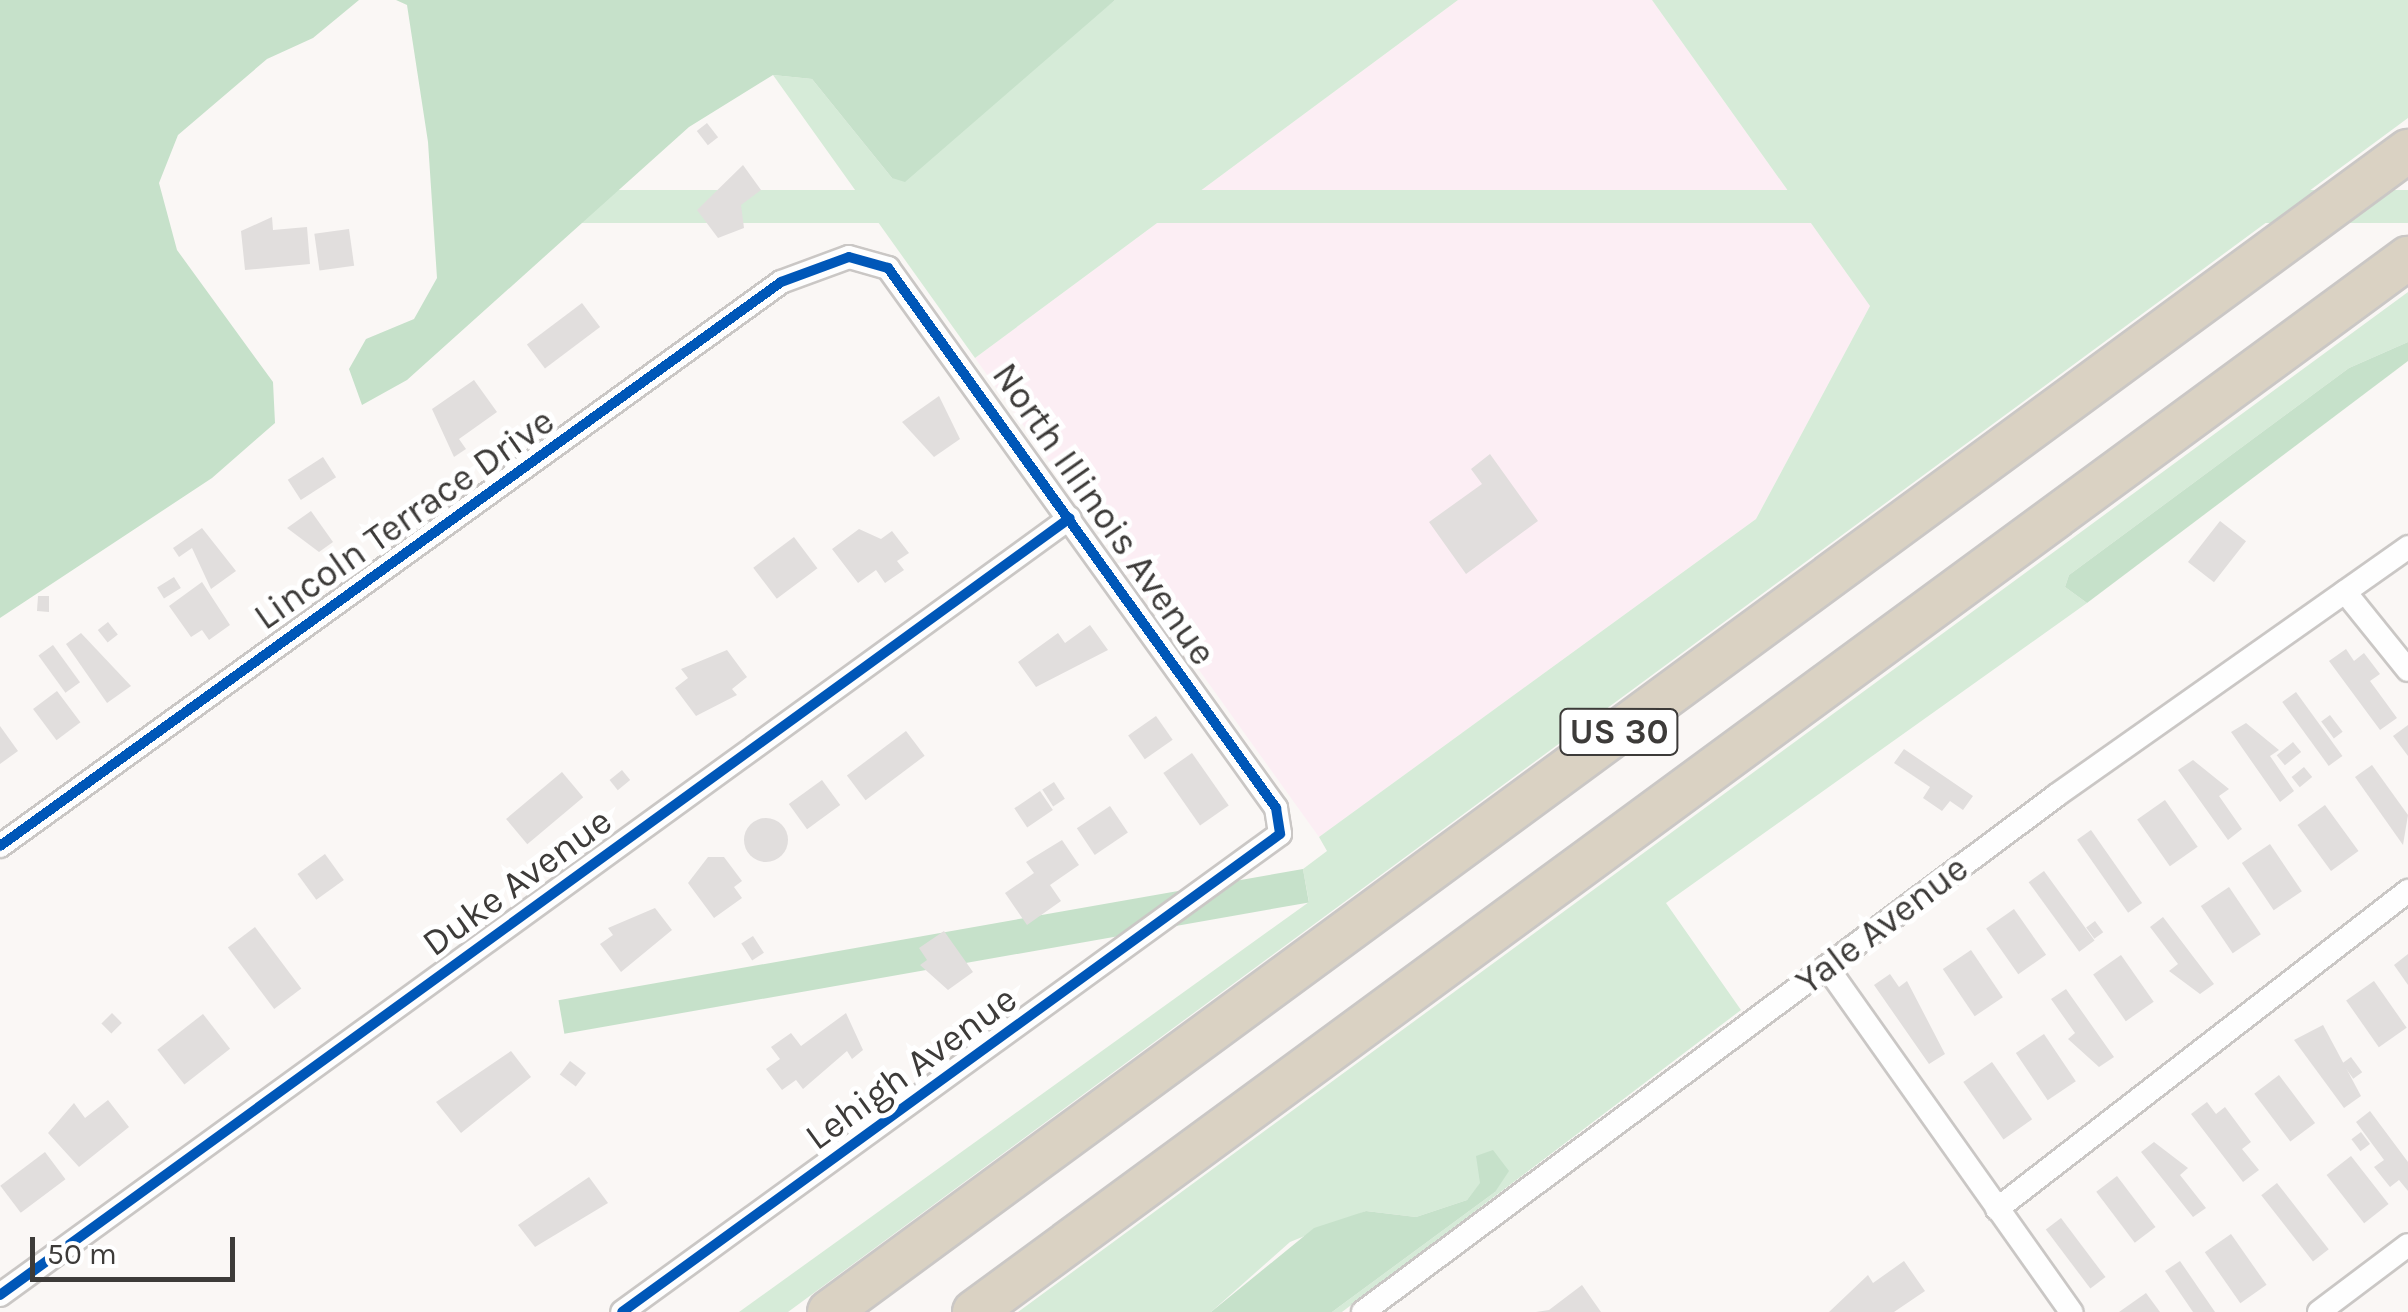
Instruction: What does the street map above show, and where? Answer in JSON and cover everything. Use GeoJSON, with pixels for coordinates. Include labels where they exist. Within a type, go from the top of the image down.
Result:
{"type":"FeatureCollection","features":[{"type":"Feature","properties":{"kind":"highway","name":"US 30"},"geometry":{"type":"LineString","coordinates":[[829,1312],[2408,151]]}},
{"type":"Feature","properties":{"kind":"highway","name":"US 30"},"geometry":{"type":"LineString","coordinates":[[974,1312],[2408,258]]}},
{"type":"Feature","properties":{"kind":"street","name":"North Illinois Avenue"},"geometry":{"type":"LineString","coordinates":[[849,257],[902,281],[1276,808],[1280,834]]}},
{"type":"Feature","properties":{"kind":"street","name":"Lincoln Terrace Drive"},"geometry":{"type":"LineString","coordinates":[[0,846],[781,282],[849,257]]}},
{"type":"Feature","properties":{"kind":"street","name":"Duke Avenue"},"geometry":{"type":"LineString","coordinates":[[0,1295],[1070,518]]}},
{"type":"Feature","properties":{"kind":"street","name":"Yale Avenue"},"geometry":{"type":"LineString","coordinates":[[1363,1312],[1826,967],[2408,547]]}},
{"type":"Feature","properties":{"kind":"street"},"geometry":{"type":"LineString","coordinates":[[2345,592],[2408,670]]}},
{"type":"Feature","properties":{"kind":"street","name":"Lehigh Avenue"},"geometry":{"type":"LineString","coordinates":[[622,1312],[1280,834]]}},
{"type":"Feature","properties":{"kind":"street"},"geometry":{"type":"LineString","coordinates":[[1997,1209],[2408,892]]}},
{"type":"Feature","properties":{"kind":"street"},"geometry":{"type":"LineString","coordinates":[[1826,967],[2071,1312]]}},
{"type":"Feature","properties":{"kind":"street"},"geometry":{"type":"LineString","coordinates":[[2319,1312],[2408,1245]]}},
{"type":"Feature","properties":{"kind":"shaded area"},"geometry":{"type":"Polygon","coordinates":[[[1458,0],[1652,0],[1870,306],[1756,519],[1319,837],[975,358],[1458,0]]]}},
{"type":"Feature","properties":{"kind":"green space"},"geometry":{"type":"Polygon","coordinates":[[[0,0],[359,0],[313,38],[267,59],[178,135],[159,183],[177,250],[273,382],[275,423],[212,478],[0,618],[0,0]]]}},
{"type":"Feature","properties":{"kind":"green space"},"geometry":{"type":"Polygon","coordinates":[[[396,0],[1115,0],[905,182],[892,178],[812,79],[773,75],[689,127],[407,380],[362,405],[349,369],[366,339],[414,319],[437,278],[428,142],[407,5],[396,0]]]}},
{"type":"Feature","properties":{"kind":"green space"},"geometry":{"type":"Polygon","coordinates":[[[1115,0],[1458,0],[975,358],[773,75],[812,79],[892,178],[1115,0]]]}},
{"type":"Feature","properties":{"kind":"green space"},"geometry":{"type":"Polygon","coordinates":[[[1652,0],[2408,0],[2408,118],[788,1312],[739,1312],[1309,902],[1303,869],[1327,851],[1319,837],[1756,519],[1870,306],[1652,0]]]}},
{"type":"Feature","properties":{"kind":"green space"},"geometry":{"type":"Polygon","coordinates":[[[513,190],[2408,190],[2408,223],[513,223],[513,190]]]}},
{"type":"Feature","properties":{"kind":"green space"},"geometry":{"type":"Polygon","coordinates":[[[2408,292],[2408,342],[2349,368],[2069,575],[2065,587],[2087,603],[1666,903],[1741,1010],[1342,1312],[1332,1312],[1495,1192],[1480,1184],[1467,1200],[1416,1217],[1366,1211],[1290,1242],[1211,1312],[1018,1312],[2408,292]]]}},
{"type":"Feature","properties":{"kind":"green space"},"geometry":{"type":"Polygon","coordinates":[[[2408,342],[2408,361],[2087,603],[2065,587],[2069,575],[2349,368],[2408,342]]]}},
{"type":"Feature","properties":{"kind":"green space"},"geometry":{"type":"Polygon","coordinates":[[[1303,869],[1309,902],[564,1034],[558,1000],[1303,869]]]}},
{"type":"Feature","properties":{"kind":"green space"},"geometry":{"type":"Polygon","coordinates":[[[1493,1150],[1509,1171],[1495,1192],[1332,1312],[1211,1312],[1314,1228],[1366,1211],[1416,1217],[1467,1200],[1480,1183],[1476,1156],[1493,1150]]]}},
{"type":"Feature","properties":{"kind":"building"},"geometry":{"type":"Polygon","coordinates":[[[707,123],[718,137],[708,145],[697,131],[707,123]]]}},
{"type":"Feature","properties":{"kind":"building"},"geometry":{"type":"Polygon","coordinates":[[[743,165],[761,190],[741,205],[744,228],[718,238],[697,210],[743,165]]]}},
{"type":"Feature","properties":{"kind":"building"},"geometry":{"type":"Polygon","coordinates":[[[272,217],[273,230],[307,227],[310,264],[245,270],[241,231],[272,217]]]}},
{"type":"Feature","properties":{"kind":"building"},"geometry":{"type":"Polygon","coordinates":[[[349,229],[354,266],[319,271],[314,234],[349,229]]]}},
{"type":"Feature","properties":{"kind":"building"},"geometry":{"type":"Polygon","coordinates":[[[582,303],[600,327],[545,368],[527,345],[582,303]]]}},
{"type":"Feature","properties":{"kind":"building"},"geometry":{"type":"Polygon","coordinates":[[[474,380],[497,412],[459,439],[466,449],[454,457],[432,409],[474,380]]]}},
{"type":"Feature","properties":{"kind":"building"},"geometry":{"type":"Polygon","coordinates":[[[939,396],[960,439],[934,457],[902,422],[939,396]]]}},
{"type":"Feature","properties":{"kind":"building"},"geometry":{"type":"Polygon","coordinates":[[[1490,454],[1538,521],[1466,574],[1429,522],[1482,484],[1471,469],[1490,454]]]}},
{"type":"Feature","properties":{"kind":"building"},"geometry":{"type":"Polygon","coordinates":[[[323,457],[336,477],[301,500],[288,480],[323,457]]]}},
{"type":"Feature","properties":{"kind":"building"},"geometry":{"type":"Polygon","coordinates":[[[311,511],[333,542],[319,552],[287,528],[311,511]]]}},
{"type":"Feature","properties":{"kind":"building"},"geometry":{"type":"Polygon","coordinates":[[[2220,521],[2246,541],[2214,582],[2188,562],[2220,521]]]}},
{"type":"Feature","properties":{"kind":"building"},"geometry":{"type":"Polygon","coordinates":[[[202,528],[236,571],[211,589],[192,548],[179,557],[173,548],[202,528]]]}},
{"type":"Feature","properties":{"kind":"building"},"geometry":{"type":"Polygon","coordinates":[[[859,529],[881,539],[892,531],[909,553],[897,561],[904,570],[885,583],[876,570],[858,583],[832,549],[859,529]]]}},
{"type":"Feature","properties":{"kind":"building"},"geometry":{"type":"Polygon","coordinates":[[[794,537],[817,568],[777,599],[753,568],[794,537]]]}},
{"type":"Feature","properties":{"kind":"building"},"geometry":{"type":"Polygon","coordinates":[[[174,577],[181,588],[164,599],[157,588],[174,577]]]}},
{"type":"Feature","properties":{"kind":"building"},"geometry":{"type":"Polygon","coordinates":[[[202,582],[230,625],[209,640],[202,630],[191,637],[169,606],[202,582]]]}},
{"type":"Feature","properties":{"kind":"building"},"geometry":{"type":"Polygon","coordinates":[[[38,596],[49,596],[49,612],[37,611],[38,596]]]}},
{"type":"Feature","properties":{"kind":"building"},"geometry":{"type":"Polygon","coordinates":[[[108,622],[118,635],[108,643],[98,630],[108,622]]]}},
{"type":"Feature","properties":{"kind":"building"},"geometry":{"type":"Polygon","coordinates":[[[1090,625],[1108,650],[1036,687],[1018,662],[1058,633],[1065,643],[1090,625]]]}},
{"type":"Feature","properties":{"kind":"building"},"geometry":{"type":"Polygon","coordinates":[[[81,633],[131,686],[107,703],[66,644],[81,633]]]}},
{"type":"Feature","properties":{"kind":"building"},"geometry":{"type":"Polygon","coordinates":[[[53,645],[80,682],[65,693],[38,656],[53,645]]]}},
{"type":"Feature","properties":{"kind":"building"},"geometry":{"type":"Polygon","coordinates":[[[2346,649],[2354,661],[2364,653],[2380,674],[2370,681],[2397,718],[2380,730],[2329,661],[2346,649]]]}},
{"type":"Feature","properties":{"kind":"building"},"geometry":{"type":"Polygon","coordinates":[[[727,650],[747,677],[732,689],[737,695],[696,716],[675,688],[688,678],[681,669],[727,650]]]}},
{"type":"Feature","properties":{"kind":"building"},"geometry":{"type":"Polygon","coordinates":[[[57,691],[80,722],[57,740],[33,709],[57,691]]]}},
{"type":"Feature","properties":{"kind":"building"},"geometry":{"type":"Polygon","coordinates":[[[2296,692],[2342,756],[2329,766],[2282,702],[2296,692]]]}},
{"type":"Feature","properties":{"kind":"building"},"geometry":{"type":"Polygon","coordinates":[[[2330,715],[2343,732],[2334,738],[2321,722],[2330,715]]]}},
{"type":"Feature","properties":{"kind":"building"},"geometry":{"type":"Polygon","coordinates":[[[1156,716],[1173,740],[1145,759],[1128,736],[1156,716]]]}},
{"type":"Feature","properties":{"kind":"building"},"geometry":{"type":"Polygon","coordinates":[[[2246,723],[2279,750],[2270,756],[2294,791],[2280,802],[2231,732],[2246,723]]]}},
{"type":"Feature","properties":{"kind":"building"},"geometry":{"type":"Polygon","coordinates":[[[2408,725],[2408,756],[2393,736],[2408,725]]]}},
{"type":"Feature","properties":{"kind":"building"},"geometry":{"type":"Polygon","coordinates":[[[0,726],[18,751],[0,764],[0,726]]]}},
{"type":"Feature","properties":{"kind":"building"},"geometry":{"type":"Polygon","coordinates":[[[906,731],[925,756],[866,800],[847,776],[906,731]]]}},
{"type":"Feature","properties":{"kind":"building"},"geometry":{"type":"Polygon","coordinates":[[[2293,742],[2301,752],[2285,765],[2277,755],[2293,742]]]}},
{"type":"Feature","properties":{"kind":"building"},"geometry":{"type":"Polygon","coordinates":[[[1904,749],[1973,796],[1963,810],[1950,801],[1942,811],[1923,798],[1930,787],[1894,763],[1904,749]]]}},
{"type":"Feature","properties":{"kind":"building"},"geometry":{"type":"Polygon","coordinates":[[[1192,753],[1229,805],[1200,826],[1163,773],[1192,753]]]}},
{"type":"Feature","properties":{"kind":"building"},"geometry":{"type":"Polygon","coordinates":[[[2193,760],[2229,789],[2219,796],[2242,829],[2228,840],[2178,770],[2193,760]]]}},
{"type":"Feature","properties":{"kind":"building"},"geometry":{"type":"Polygon","coordinates":[[[2372,765],[2408,815],[2403,845],[2355,777],[2372,765]]]}},
{"type":"Feature","properties":{"kind":"building"},"geometry":{"type":"Polygon","coordinates":[[[2304,767],[2312,777],[2300,787],[2292,777],[2304,767]]]}},
{"type":"Feature","properties":{"kind":"building"},"geometry":{"type":"Polygon","coordinates":[[[622,770],[630,780],[618,790],[610,780],[622,770]]]}},
{"type":"Feature","properties":{"kind":"building"},"geometry":{"type":"Polygon","coordinates":[[[562,772],[583,797],[527,844],[506,819],[562,772]]]}},
{"type":"Feature","properties":{"kind":"building"},"geometry":{"type":"Polygon","coordinates":[[[822,780],[840,805],[807,829],[789,804],[822,780]]]}},
{"type":"Feature","properties":{"kind":"building"},"geometry":{"type":"Polygon","coordinates":[[[1054,782],[1065,799],[1053,806],[1042,790],[1054,782]]]}},
{"type":"Feature","properties":{"kind":"building"},"geometry":{"type":"Polygon","coordinates":[[[1040,791],[1053,810],[1027,827],[1014,808],[1040,791]]]}},
{"type":"Feature","properties":{"kind":"building"},"geometry":{"type":"Polygon","coordinates":[[[2165,800],[2198,847],[2170,866],[2137,820],[2165,800]]]}},
{"type":"Feature","properties":{"kind":"building"},"geometry":{"type":"Polygon","coordinates":[[[2325,805],[2359,851],[2331,871],[2297,825],[2325,805]]]}},
{"type":"Feature","properties":{"kind":"building"},"geometry":{"type":"Polygon","coordinates":[[[1110,806],[1128,833],[1095,855],[1077,828],[1110,806]]]}},
{"type":"Feature","properties":{"kind":"building"},"geometry":{"type":"Polygon","coordinates":[[[766,818],[782,824],[788,840],[782,856],[766,862],[750,856],[744,840],[750,824],[766,818]]]}},
{"type":"Feature","properties":{"kind":"building"},"geometry":{"type":"Polygon","coordinates":[[[2091,830],[2142,903],[2128,913],[2077,840],[2091,830]]]}},
{"type":"Feature","properties":{"kind":"building"},"geometry":{"type":"Polygon","coordinates":[[[1062,840],[1079,865],[1050,885],[1061,901],[1027,925],[1005,893],[1034,873],[1026,862],[1062,840]]]}},
{"type":"Feature","properties":{"kind":"building"},"geometry":{"type":"Polygon","coordinates":[[[2270,844],[2302,891],[2274,910],[2242,863],[2270,844]]]}},
{"type":"Feature","properties":{"kind":"building"},"geometry":{"type":"Polygon","coordinates":[[[325,854],[344,880],[316,900],[297,874],[325,854]]]}},
{"type":"Feature","properties":{"kind":"building"},"geometry":{"type":"Polygon","coordinates":[[[708,857],[724,857],[742,881],[734,887],[742,898],[714,918],[688,883],[708,857]]]}},
{"type":"Feature","properties":{"kind":"building"},"geometry":{"type":"Polygon","coordinates":[[[2044,871],[2095,941],[2079,952],[2029,882],[2044,871]]]}},
{"type":"Feature","properties":{"kind":"building"},"geometry":{"type":"Polygon","coordinates":[[[2229,887],[2261,934],[2233,953],[2201,906],[2229,887]]]}},
{"type":"Feature","properties":{"kind":"building"},"geometry":{"type":"Polygon","coordinates":[[[655,908],[672,930],[621,972],[600,944],[613,935],[608,928],[655,908]]]}},
{"type":"Feature","properties":{"kind":"building"},"geometry":{"type":"Polygon","coordinates":[[[2014,909],[2046,955],[2018,974],[1986,929],[2014,909]]]}},
{"type":"Feature","properties":{"kind":"building"},"geometry":{"type":"Polygon","coordinates":[[[2163,917],[2214,984],[2200,994],[2169,971],[2178,964],[2150,927],[2163,917]]]}},
{"type":"Feature","properties":{"kind":"building"},"geometry":{"type":"Polygon","coordinates":[[[2095,921],[2103,932],[2094,939],[2086,927],[2095,921]]]}},
{"type":"Feature","properties":{"kind":"building"},"geometry":{"type":"Polygon","coordinates":[[[255,927],[301,988],[274,1009],[228,947],[255,927]]]}},
{"type":"Feature","properties":{"kind":"building"},"geometry":{"type":"Polygon","coordinates":[[[944,931],[973,972],[948,990],[920,965],[927,960],[919,948],[944,931]]]}},
{"type":"Feature","properties":{"kind":"building"},"geometry":{"type":"Polygon","coordinates":[[[753,936],[764,953],[752,960],[741,944],[753,936]]]}},
{"type":"Feature","properties":{"kind":"building"},"geometry":{"type":"Polygon","coordinates":[[[1971,950],[2003,997],[1975,1016],[1943,969],[1971,950]]]}},
{"type":"Feature","properties":{"kind":"building"},"geometry":{"type":"Polygon","coordinates":[[[2408,954],[2408,985],[2394,965],[2408,954]]]}},
{"type":"Feature","properties":{"kind":"building"},"geometry":{"type":"Polygon","coordinates":[[[2121,955],[2154,1002],[2126,1021],[2093,975],[2121,955]]]}},
{"type":"Feature","properties":{"kind":"building"},"geometry":{"type":"Polygon","coordinates":[[[1890,974],[1899,987],[1907,981],[1945,1054],[1929,1064],[1874,985],[1890,974]]]}},
{"type":"Feature","properties":{"kind":"building"},"geometry":{"type":"Polygon","coordinates":[[[2374,981],[2407,1028],[2379,1047],[2346,1001],[2374,981]]]}},
{"type":"Feature","properties":{"kind":"building"},"geometry":{"type":"Polygon","coordinates":[[[2066,989],[2114,1057],[2099,1067],[2068,1039],[2075,1033],[2051,999],[2066,989]]]}},
{"type":"Feature","properties":{"kind":"building"},"geometry":{"type":"Polygon","coordinates":[[[112,1013],[122,1023],[111,1034],[101,1024],[112,1013]]]}},
{"type":"Feature","properties":{"kind":"building"},"geometry":{"type":"Polygon","coordinates":[[[846,1013],[863,1050],[852,1059],[847,1051],[803,1089],[796,1080],[782,1090],[766,1069],[780,1059],[771,1047],[791,1033],[801,1046],[846,1013]]]}},
{"type":"Feature","properties":{"kind":"building"},"geometry":{"type":"Polygon","coordinates":[[[203,1014],[230,1049],[184,1084],[157,1050],[203,1014]]]}},
{"type":"Feature","properties":{"kind":"building"},"geometry":{"type":"Polygon","coordinates":[[[2323,1025],[2361,1096],[2344,1108],[2294,1040],[2323,1025]]]}},
{"type":"Feature","properties":{"kind":"building"},"geometry":{"type":"Polygon","coordinates":[[[2044,1034],[2076,1081],[2048,1100],[2016,1053],[2044,1034]]]}},
{"type":"Feature","properties":{"kind":"building"},"geometry":{"type":"Polygon","coordinates":[[[511,1051],[531,1077],[461,1133],[436,1102],[511,1051]]]}},
{"type":"Feature","properties":{"kind":"building"},"geometry":{"type":"Polygon","coordinates":[[[2351,1057],[2362,1072],[2353,1079],[2342,1063],[2351,1057]]]}},
{"type":"Feature","properties":{"kind":"building"},"geometry":{"type":"Polygon","coordinates":[[[570,1061],[586,1073],[576,1087],[560,1075],[570,1061]]]}},
{"type":"Feature","properties":{"kind":"building"},"geometry":{"type":"Polygon","coordinates":[[[1992,1062],[2032,1119],[2003,1139],[1963,1082],[1992,1062]]]}},
{"type":"Feature","properties":{"kind":"building"},"geometry":{"type":"Polygon","coordinates":[[[2279,1075],[2315,1123],[2290,1142],[2254,1094],[2279,1075]]]}},
{"type":"Feature","properties":{"kind":"building"},"geometry":{"type":"Polygon","coordinates":[[[108,1100],[129,1127],[79,1167],[48,1133],[74,1103],[85,1118],[108,1100]]]}},
{"type":"Feature","properties":{"kind":"building"},"geometry":{"type":"Polygon","coordinates":[[[2207,1102],[2216,1114],[2225,1107],[2251,1142],[2242,1149],[2259,1170],[2243,1182],[2191,1114],[2207,1102]]]}},
{"type":"Feature","properties":{"kind":"building"},"geometry":{"type":"Polygon","coordinates":[[[2370,1111],[2408,1162],[2408,1191],[2399,1180],[2390,1187],[2374,1167],[2384,1160],[2356,1122],[2370,1111]]]}},
{"type":"Feature","properties":{"kind":"building"},"geometry":{"type":"Polygon","coordinates":[[[2361,1132],[2370,1144],[2360,1151],[2351,1139],[2361,1132]]]}},
{"type":"Feature","properties":{"kind":"building"},"geometry":{"type":"Polygon","coordinates":[[[2154,1142],[2188,1168],[2180,1175],[2206,1208],[2193,1217],[2141,1152],[2154,1142]]]}},
{"type":"Feature","properties":{"kind":"building"},"geometry":{"type":"Polygon","coordinates":[[[45,1152],[65,1179],[21,1213],[0,1186],[45,1152]]]}},
{"type":"Feature","properties":{"kind":"building"},"geometry":{"type":"Polygon","coordinates":[[[2351,1156],[2389,1204],[2364,1223],[2327,1175],[2351,1156]]]}},
{"type":"Feature","properties":{"kind":"building"},"geometry":{"type":"Polygon","coordinates":[[[2117,1176],[2156,1227],[2135,1243],[2096,1192],[2117,1176]]]}},
{"type":"Feature","properties":{"kind":"building"},"geometry":{"type":"Polygon","coordinates":[[[589,1177],[608,1203],[535,1247],[518,1225],[589,1177]]]}},
{"type":"Feature","properties":{"kind":"building"},"geometry":{"type":"Polygon","coordinates":[[[2277,1183],[2329,1249],[2313,1262],[2261,1195],[2277,1183]]]}},
{"type":"Feature","properties":{"kind":"building"},"geometry":{"type":"Polygon","coordinates":[[[2061,1218],[2106,1277],[2090,1289],[2046,1229],[2061,1218]]]}},
{"type":"Feature","properties":{"kind":"building"},"geometry":{"type":"Polygon","coordinates":[[[2231,1234],[2267,1285],[2240,1303],[2205,1252],[2231,1234]]]}},
{"type":"Feature","properties":{"kind":"building"},"geometry":{"type":"Polygon","coordinates":[[[1904,1261],[1925,1291],[1894,1312],[1829,1312],[1868,1275],[1873,1283],[1904,1261]]]}},
{"type":"Feature","properties":{"kind":"building"},"geometry":{"type":"Polygon","coordinates":[[[2180,1261],[2215,1312],[2193,1312],[2165,1271],[2180,1261]]]}},
{"type":"Feature","properties":{"kind":"building"},"geometry":{"type":"Polygon","coordinates":[[[1582,1285],[1601,1312],[1536,1312],[1549,1310],[1582,1285]]]}},
{"type":"Feature","properties":{"kind":"building"},"geometry":{"type":"Polygon","coordinates":[[[2146,1293],[2160,1312],[2119,1312],[2146,1293]]]}},
{"type":"Feature","properties":{"kind":"cycle path"},"geometry":{"type":"LineString","coordinates":[[0,846],[781,282],[849,257],[888,268],[1276,808],[1280,834],[622,1312]]}},
{"type":"Feature","properties":{"kind":"cycle path"},"geometry":{"type":"LineString","coordinates":[[0,1295],[1070,518]]}}]}
